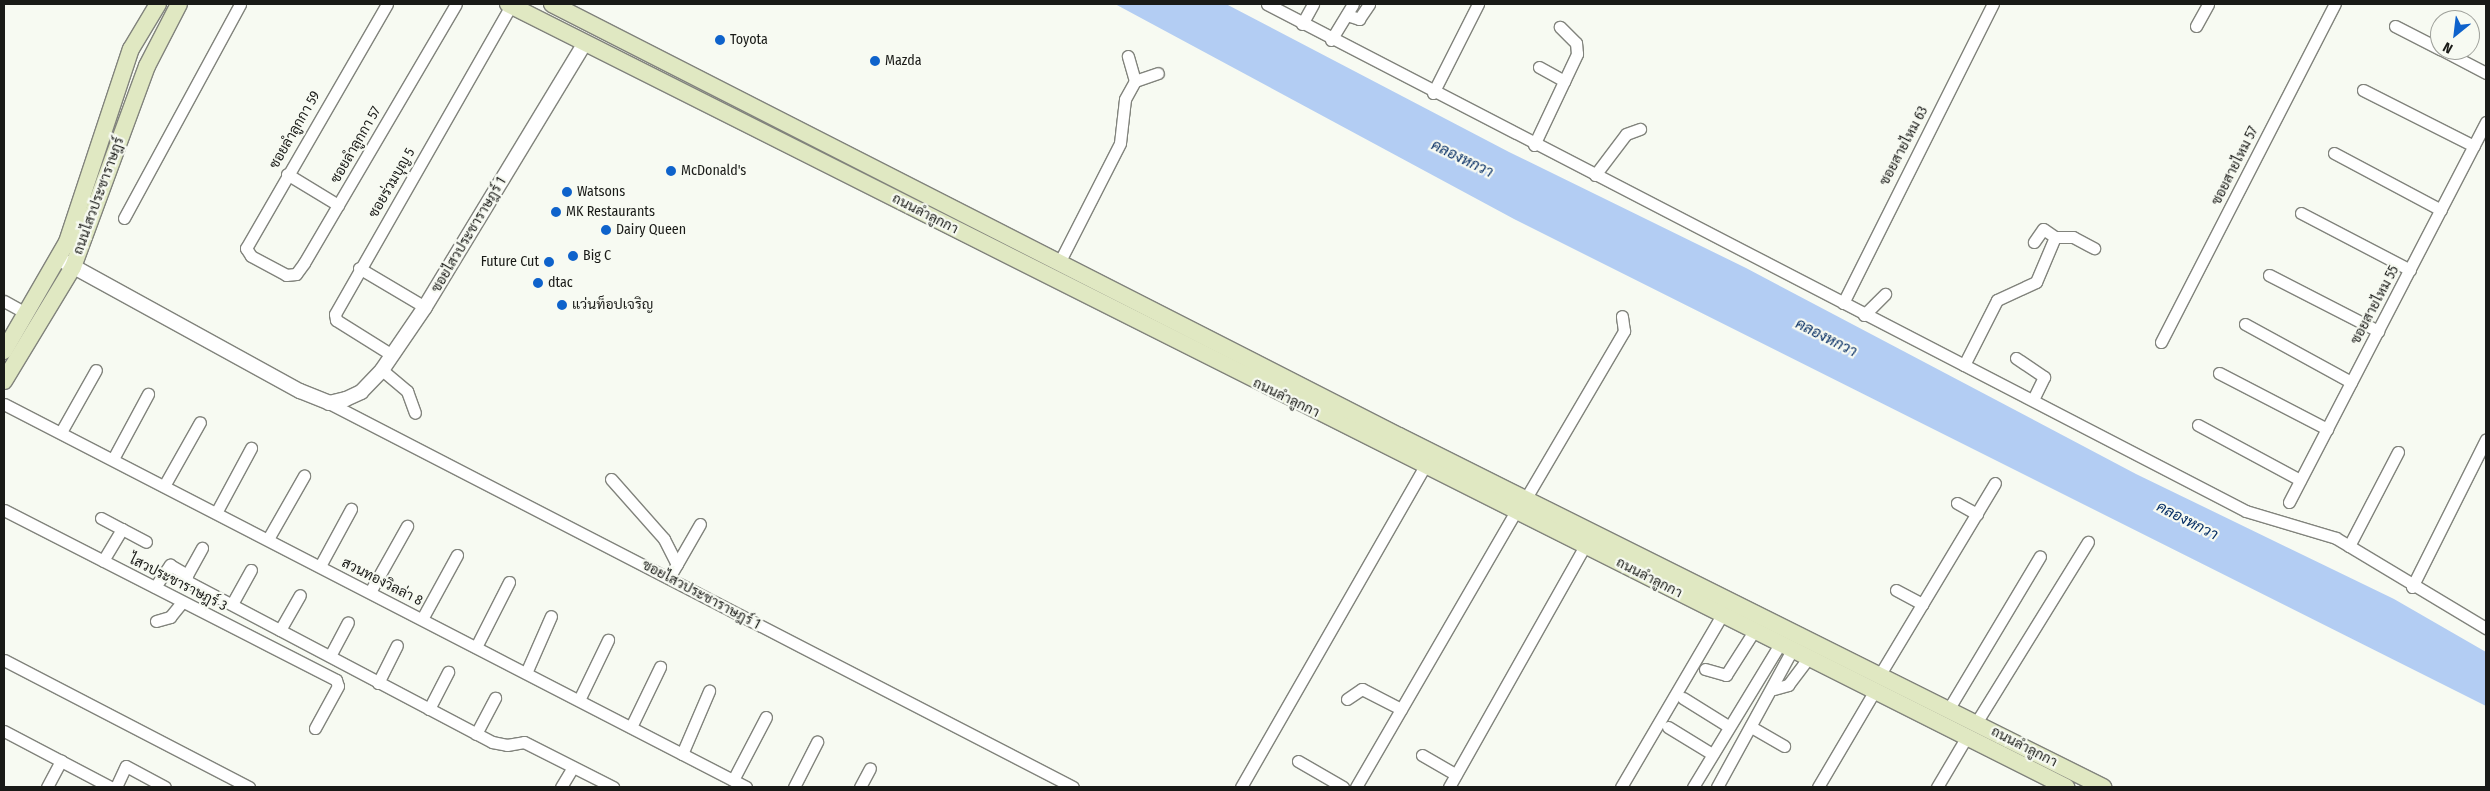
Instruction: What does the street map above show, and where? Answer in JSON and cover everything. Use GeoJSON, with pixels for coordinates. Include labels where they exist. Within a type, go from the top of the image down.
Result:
{"type":"FeatureCollection","features":[{"type":"Feature","properties":{"kind":"main road","name":"ถนนไสวประชาราษฎร์"},"geometry":{"type":"LineString","coordinates":[[64,267],[131,49],[158,4]]}},
{"type":"Feature","properties":{"kind":"main road","name":"ถนนไสวประชาราษฎร์"},"geometry":{"type":"LineString","coordinates":[[4,381],[42,302],[64,267],[147,66],[179,4]]}},
{"type":"Feature","properties":{"kind":"main road","name":"ถนนลำลูกกา"},"geometry":{"type":"LineString","coordinates":[[509,4],[2066,787]]}},
{"type":"Feature","properties":{"kind":"main road","name":"ถนนลำลูกกา"},"geometry":{"type":"LineString","coordinates":[[552,4],[1526,498],[2103,787]]}},
{"type":"Feature","properties":{"kind":"main road","name":"ถนนไสวประชาราษฎร์"},"geometry":{"type":"LineString","coordinates":[[4,351],[26,313],[42,302]]}},
{"type":"Feature","properties":{"kind":"street"},"geometry":{"type":"LineString","coordinates":[[124,218],[240,4]]}},
{"type":"Feature","properties":{"kind":"street","name":"ซอยลำลูกกา 59"},"geometry":{"type":"LineString","coordinates":[[268,265],[246,248],[287,174],[387,4]]}},
{"type":"Feature","properties":{"kind":"street","name":"ซอยลำลูกกา 57"},"geometry":{"type":"LineString","coordinates":[[268,265],[286,274],[296,274],[456,4]]}},
{"type":"Feature","properties":{"kind":"street","name":"ซอยร่วมบุญ 5"},"geometry":{"type":"LineString","coordinates":[[392,355],[335,317],[360,268],[509,4]]}},
{"type":"Feature","properties":{"kind":"street"},"geometry":{"type":"LineString","coordinates":[[1267,4],[1285,8],[1302,24],[1331,40],[1864,315],[2034,400],[2246,511],[2323,532],[2349,546],[2412,587],[2486,628]]}},
{"type":"Feature","properties":{"kind":"street"},"geometry":{"type":"LineString","coordinates":[[1302,24],[1313,4]]}},
{"type":"Feature","properties":{"kind":"street"},"geometry":{"type":"LineString","coordinates":[[1331,40],[1353,4]]}},
{"type":"Feature","properties":{"kind":"street"},"geometry":{"type":"LineString","coordinates":[[1347,15],[1359,19],[1369,4]]}},
{"type":"Feature","properties":{"kind":"street"},"geometry":{"type":"LineString","coordinates":[[1433,93],[1478,4]]}},
{"type":"Feature","properties":{"kind":"street","name":"ซอยสายไหม 63"},"geometry":{"type":"LineString","coordinates":[[1843,303],[1993,4]]}},
{"type":"Feature","properties":{"kind":"street"},"geometry":{"type":"LineString","coordinates":[[2196,26],[2208,4]]}},
{"type":"Feature","properties":{"kind":"street","name":"ซอยสายไหม 57"},"geometry":{"type":"LineString","coordinates":[[2161,342],[2335,4]]}},
{"type":"Feature","properties":{"kind":"street"},"geometry":{"type":"LineString","coordinates":[[2395,26],[2430,44]]}},
{"type":"Feature","properties":{"kind":"street"},"geometry":{"type":"LineString","coordinates":[[1534,145],[1577,50],[1572,37],[1560,27]]}},
{"type":"Feature","properties":{"kind":"street","name":"ซอยไสวประชาราษฎร์ 1"},"geometry":{"type":"LineString","coordinates":[[329,402],[361,392],[382,370],[425,307],[585,43]]}},
{"type":"Feature","properties":{"kind":"street"},"geometry":{"type":"LineString","coordinates":[[1128,56],[1135,81]]}},
{"type":"Feature","properties":{"kind":"street"},"geometry":{"type":"LineString","coordinates":[[2461,60],[2486,73]]}},
{"type":"Feature","properties":{"kind":"street"},"geometry":{"type":"LineString","coordinates":[[1539,68],[1564,80]]}},
{"type":"Feature","properties":{"kind":"street"},"geometry":{"type":"LineString","coordinates":[[1060,261],[1120,143],[1125,98],[1135,81],[1158,73]]}},
{"type":"Feature","properties":{"kind":"street"},"geometry":{"type":"LineString","coordinates":[[2363,90],[2474,146]]}},
{"type":"Feature","properties":{"kind":"street","name":"ซอยสายไหม 55"},"geometry":{"type":"LineString","coordinates":[[2289,502],[2486,122]]}},
{"type":"Feature","properties":{"kind":"street"},"geometry":{"type":"LineString","coordinates":[[1595,175],[1626,134],[1640,129]]}},
{"type":"Feature","properties":{"kind":"street"},"geometry":{"type":"LineString","coordinates":[[2334,153],[2441,210]]}},
{"type":"Feature","properties":{"kind":"street"},"geometry":{"type":"LineString","coordinates":[[287,174],[338,205]]}},
{"type":"Feature","properties":{"kind":"street"},"geometry":{"type":"LineString","coordinates":[[2301,213],[2410,270]]}},
{"type":"Feature","properties":{"kind":"street"},"geometry":{"type":"LineString","coordinates":[[2034,242],[2043,229],[2055,238],[2073,237],[2094,248]]}},
{"type":"Feature","properties":{"kind":"street"},"geometry":{"type":"LineString","coordinates":[[1964,365],[1997,300],[2036,282],[2055,238]]}},
{"type":"Feature","properties":{"kind":"street","name":"ซอยไสวประชาราษฎร์ 1"},"geometry":{"type":"LineString","coordinates":[[64,267],[1073,787]]}},
{"type":"Feature","properties":{"kind":"street"},"geometry":{"type":"LineString","coordinates":[[360,268],[425,307]]}},
{"type":"Feature","properties":{"kind":"street"},"geometry":{"type":"LineString","coordinates":[[2269,274],[2378,331]]}},
{"type":"Feature","properties":{"kind":"street"},"geometry":{"type":"LineString","coordinates":[[1864,315],[1885,294]]}},
{"type":"Feature","properties":{"kind":"street"},"geometry":{"type":"LineString","coordinates":[[4,301],[26,313]]}},
{"type":"Feature","properties":{"kind":"street"},"geometry":{"type":"LineString","coordinates":[[1526,498],[1624,331],[1622,316]]}},
{"type":"Feature","properties":{"kind":"street"},"geometry":{"type":"LineString","coordinates":[[2244,324],[2351,382]]}},
{"type":"Feature","properties":{"kind":"street"},"geometry":{"type":"LineString","coordinates":[[2016,358],[2044,375],[2034,400]]}},
{"type":"Feature","properties":{"kind":"street"},"geometry":{"type":"LineString","coordinates":[[61,432],[96,370]]}},
{"type":"Feature","properties":{"kind":"street"},"geometry":{"type":"LineString","coordinates":[[382,370],[408,391],[415,413]]}},
{"type":"Feature","properties":{"kind":"street"},"geometry":{"type":"LineString","coordinates":[[2219,373],[2327,429]]}},
{"type":"Feature","properties":{"kind":"street"},"geometry":{"type":"LineString","coordinates":[[113,459],[148,394]]}},
{"type":"Feature","properties":{"kind":"street","name":"สวนทองวิลล่า 8"},"geometry":{"type":"LineString","coordinates":[[4,404],[746,787]]}},
{"type":"Feature","properties":{"kind":"street"},"geometry":{"type":"LineString","coordinates":[[164,486],[200,422]]}},
{"type":"Feature","properties":{"kind":"street"},"geometry":{"type":"LineString","coordinates":[[2198,425],[2300,480]]}},
{"type":"Feature","properties":{"kind":"street"},"geometry":{"type":"LineString","coordinates":[[2412,587],[2486,439]]}},
{"type":"Feature","properties":{"kind":"street"},"geometry":{"type":"LineString","coordinates":[[216,512],[251,448]]}},
{"type":"Feature","properties":{"kind":"street"},"geometry":{"type":"LineString","coordinates":[[2349,546],[2398,452]]}},
{"type":"Feature","properties":{"kind":"street"},"geometry":{"type":"LineString","coordinates":[[1241,787],[1425,466]]}},
{"type":"Feature","properties":{"kind":"street"},"geometry":{"type":"LineString","coordinates":[[268,539],[304,476]]}},
{"type":"Feature","properties":{"kind":"street"},"geometry":{"type":"LineString","coordinates":[[611,479],[664,539],[678,564]]}},
{"type":"Feature","properties":{"kind":"street"},"geometry":{"type":"LineString","coordinates":[[1879,676],[1996,483]]}},
{"type":"Feature","properties":{"kind":"street"},"geometry":{"type":"LineString","coordinates":[[1957,503],[1977,514]]}},
{"type":"Feature","properties":{"kind":"street"},"geometry":{"type":"LineString","coordinates":[[320,566],[352,509]]}},
{"type":"Feature","properties":{"kind":"street","name":"ไสวประชาราษฎร์ 3"},"geometry":{"type":"LineString","coordinates":[[4,510],[339,683],[315,728]]}},
{"type":"Feature","properties":{"kind":"street"},"geometry":{"type":"LineString","coordinates":[[1356,787],[1516,511]]}},
{"type":"Feature","properties":{"kind":"street"},"geometry":{"type":"LineString","coordinates":[[101,518],[146,542]]}},
{"type":"Feature","properties":{"kind":"street"},"geometry":{"type":"LineString","coordinates":[[669,578],[700,524]]}},
{"type":"Feature","properties":{"kind":"street"},"geometry":{"type":"LineString","coordinates":[[370,592],[407,526]]}},
{"type":"Feature","properties":{"kind":"street"},"geometry":{"type":"LineString","coordinates":[[103,561],[122,529]]}},
{"type":"Feature","properties":{"kind":"street"},"geometry":{"type":"LineString","coordinates":[[1976,724],[2088,542]]}},
{"type":"Feature","properties":{"kind":"street"},"geometry":{"type":"LineString","coordinates":[[1449,787],[1585,546]]}},
{"type":"Feature","properties":{"kind":"street"},"geometry":{"type":"LineString","coordinates":[[202,548],[185,580],[498,745],[524,742],[613,787]]}},
{"type":"Feature","properties":{"kind":"street"},"geometry":{"type":"LineString","coordinates":[[422,619],[457,555]]}},
{"type":"Feature","properties":{"kind":"street"},"geometry":{"type":"LineString","coordinates":[[1948,710],[2040,556]]}},
{"type":"Feature","properties":{"kind":"street"},"geometry":{"type":"LineString","coordinates":[[155,587],[170,565],[187,575]]}},
{"type":"Feature","properties":{"kind":"street"},"geometry":{"type":"LineString","coordinates":[[232,604],[251,570]]}},
{"type":"Feature","properties":{"kind":"street"},"geometry":{"type":"LineString","coordinates":[[476,647],[509,582]]}},
{"type":"Feature","properties":{"kind":"street"},"geometry":{"type":"LineString","coordinates":[[1896,590],[1922,604]]}},
{"type":"Feature","properties":{"kind":"street"},"geometry":{"type":"LineString","coordinates":[[280,630],[300,595]]}},
{"type":"Feature","properties":{"kind":"street"},"geometry":{"type":"LineString","coordinates":[[156,621],[170,617],[182,602]]}},
{"type":"Feature","properties":{"kind":"street"},"geometry":{"type":"LineString","coordinates":[[1621,787],[1722,615]]}},
{"type":"Feature","properties":{"kind":"street"},"geometry":{"type":"LineString","coordinates":[[526,673],[552,616]]}},
{"type":"Feature","properties":{"kind":"street"},"geometry":{"type":"LineString","coordinates":[[330,656],[348,622]]}},
{"type":"Feature","properties":{"kind":"street"},"geometry":{"type":"LineString","coordinates":[[1705,669],[1726,675],[1754,630]]}},
{"type":"Feature","properties":{"kind":"street"},"geometry":{"type":"LineString","coordinates":[[579,700],[608,640]]}},
{"type":"Feature","properties":{"kind":"street"},"geometry":{"type":"LineString","coordinates":[[378,683],[397,645]]}},
{"type":"Feature","properties":{"kind":"street"},"geometry":{"type":"LineString","coordinates":[[1717,787],[1774,689],[1774,678],[1786,647]]}},
{"type":"Feature","properties":{"kind":"street"},"geometry":{"type":"LineString","coordinates":[[1692,787],[1728,726],[1786,647]]}},
{"type":"Feature","properties":{"kind":"street"},"geometry":{"type":"LineString","coordinates":[[1774,689],[1788,686],[1808,658]]}},
{"type":"Feature","properties":{"kind":"street"},"geometry":{"type":"LineString","coordinates":[[4,660],[249,787]]}},
{"type":"Feature","properties":{"kind":"street"},"geometry":{"type":"LineString","coordinates":[[631,727],[660,667]]}},
{"type":"Feature","properties":{"kind":"street"},"geometry":{"type":"LineString","coordinates":[[429,709],[448,672]]}},
{"type":"Feature","properties":{"kind":"street"},"geometry":{"type":"LineString","coordinates":[[1347,699],[1362,689],[1401,709]]}},
{"type":"Feature","properties":{"kind":"street"},"geometry":{"type":"LineString","coordinates":[[682,754],[709,691]]}},
{"type":"Feature","properties":{"kind":"street"},"geometry":{"type":"LineString","coordinates":[[1818,787],[1874,692]]}},
{"type":"Feature","properties":{"kind":"street"},"geometry":{"type":"LineString","coordinates":[[476,734],[495,698]]}},
{"type":"Feature","properties":{"kind":"street"},"geometry":{"type":"LineString","coordinates":[[1683,698],[1728,726]]}},
{"type":"Feature","properties":{"kind":"street"},"geometry":{"type":"LineString","coordinates":[[733,780],[766,717]]}},
{"type":"Feature","properties":{"kind":"street"},"geometry":{"type":"LineString","coordinates":[[1668,728],[1712,754]]}},
{"type":"Feature","properties":{"kind":"street"},"geometry":{"type":"LineString","coordinates":[[1753,728],[1784,746]]}},
{"type":"Feature","properties":{"kind":"street"},"geometry":{"type":"LineString","coordinates":[[5,734],[110,787]]}},
{"type":"Feature","properties":{"kind":"street"},"geometry":{"type":"LineString","coordinates":[[1937,787],[1966,738]]}},
{"type":"Feature","properties":{"kind":"street"},"geometry":{"type":"LineString","coordinates":[[794,787],[817,742]]}},
{"type":"Feature","properties":{"kind":"street"},"geometry":{"type":"LineString","coordinates":[[1422,755],[1456,775]]}},
{"type":"Feature","properties":{"kind":"street"},"geometry":{"type":"LineString","coordinates":[[1298,760],[1343,787]]}},
{"type":"Feature","properties":{"kind":"street"},"geometry":{"type":"LineString","coordinates":[[47,787],[61,761]]}},
{"type":"Feature","properties":{"kind":"street"},"geometry":{"type":"LineString","coordinates":[[116,787],[126,766],[166,787]]}},
{"type":"Feature","properties":{"kind":"street"},"geometry":{"type":"LineString","coordinates":[[561,787],[573,767]]}},
{"type":"Feature","properties":{"kind":"street"},"geometry":{"type":"LineString","coordinates":[[860,787],[870,768]]}},
{"type":"Feature","properties":{"kind":"water","name":"คลองหกวา"},"geometry":{"type":"Polygon","coordinates":[[[1115,4],[1226,4],[1509,152],[1746,268],[2136,474],[2394,599],[2486,652],[2486,706],[1514,219],[1115,4]]]}},
{"type":"Feature","properties":{"kind":"place","name":"Toyota"},"geometry":{"type":"Point","coordinates":[720,40]}},
{"type":"Feature","properties":{"kind":"place","name":"Mazda"},"geometry":{"type":"Point","coordinates":[875,61]}},
{"type":"Feature","properties":{"kind":"place","name":"McDonald's"},"geometry":{"type":"Point","coordinates":[671,171]}},
{"type":"Feature","properties":{"kind":"place","name":"Watsons"},"geometry":{"type":"Point","coordinates":[567,192]}},
{"type":"Feature","properties":{"kind":"place","name":"MK Restaurants"},"geometry":{"type":"Point","coordinates":[556,212]}},
{"type":"Feature","properties":{"kind":"place","name":"Dairy Queen"},"geometry":{"type":"Point","coordinates":[606,230]}},
{"type":"Feature","properties":{"kind":"place","name":"Big C"},"geometry":{"type":"Point","coordinates":[573,256]}},
{"type":"Feature","properties":{"kind":"place","name":"Future Cut"},"geometry":{"type":"Point","coordinates":[549,262]}},
{"type":"Feature","properties":{"kind":"place","name":"dtac"},"geometry":{"type":"Point","coordinates":[538,283]}},
{"type":"Feature","properties":{"kind":"place","name":"แว่นท็อปเจริญ"},"geometry":{"type":"Point","coordinates":[562,305]}}]}
